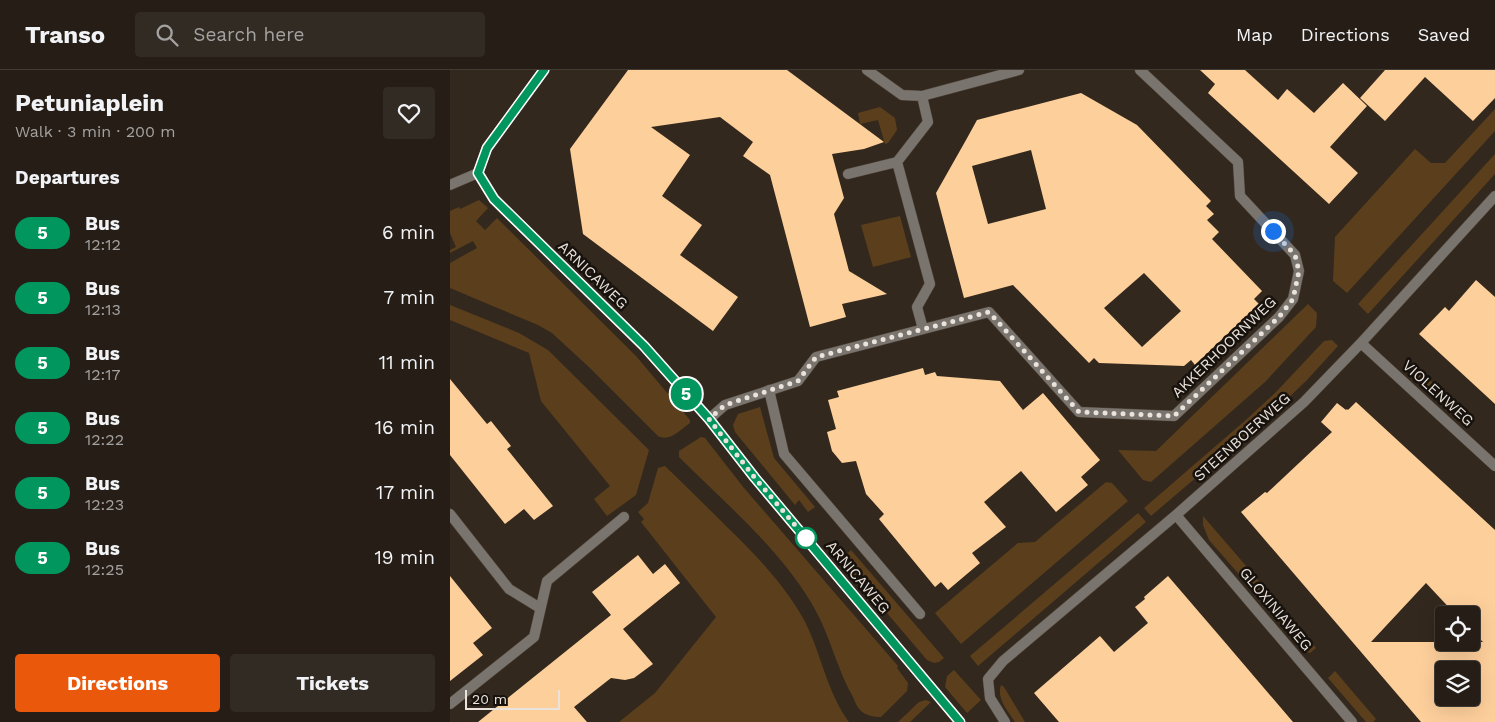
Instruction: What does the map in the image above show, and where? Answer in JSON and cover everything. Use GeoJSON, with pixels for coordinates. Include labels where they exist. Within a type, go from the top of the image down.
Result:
{"type":"FeatureCollection","features":[{"type":"Feature","properties":{"kind":"street"},"geometry":{"type":"LineString","coordinates":[[450,185],[478,173],[487,148],[544,70]]}},
{"type":"Feature","properties":{"kind":"street"},"geometry":{"type":"LineString","coordinates":[[867,70],[902,95],[922,96],[1019,70]]}},
{"type":"Feature","properties":{"kind":"street","name":"AKKERHOORNWEG"},"geometry":{"type":"LineString","coordinates":[[922,329],[989,312],[1079,412],[1174,416],[1279,317],[1293,299],[1299,271],[1295,255],[1240,196],[1238,162],[1140,70]]}},
{"type":"Feature","properties":{"kind":"street"},"geometry":{"type":"LineString","coordinates":[[848,174],[898,162],[928,122],[922,96]]}},
{"type":"Feature","properties":{"kind":"street"},"geometry":{"type":"LineString","coordinates":[[709,419],[725,405],[798,381],[816,357],[922,329],[917,307],[930,284],[898,162]]}},
{"type":"Feature","properties":{"kind":"street","name":"ARNICAWEG"},"geometry":{"type":"LineString","coordinates":[[478,173],[494,199],[644,346],[709,419],[755,478],[960,722]]}},
{"type":"Feature","properties":{"kind":"street","name":"STEENBOERWEG"},"geometry":{"type":"LineString","coordinates":[[1005,722],[990,698],[988,679],[1003,661],[1176,515],[1304,402],[1361,343],[1495,196]]}},
{"type":"Feature","properties":{"kind":"street","name":"VIOLENWEG"},"geometry":{"type":"LineString","coordinates":[[1361,343],[1495,466]]}},
{"type":"Feature","properties":{"kind":"street","name":"ARNICAWEG"},"geometry":{"type":"LineString","coordinates":[[769,390],[784,454],[920,614]]}},
{"type":"Feature","properties":{"kind":"street"},"geometry":{"type":"LineString","coordinates":[[450,514],[509,589],[540,608]]}},
{"type":"Feature","properties":{"kind":"street","name":"GLOXINIAWEG"},"geometry":{"type":"LineString","coordinates":[[1176,515],[1352,722]]}},
{"type":"Feature","properties":{"kind":"street"},"geometry":{"type":"LineString","coordinates":[[450,704],[534,637],[547,581],[624,517]]}},
{"type":"Feature","properties":{"kind":"shaded area"},"geometry":{"type":"Polygon","coordinates":[[[880,107],[895,118],[897,130],[888,143],[885,144],[878,120],[860,124],[858,113],[880,107]]]}},
{"type":"Feature","properties":{"kind":"shaded area"},"geometry":{"type":"Polygon","coordinates":[[[1495,109],[1495,131],[1347,293],[1333,281],[1335,237],[1415,149],[1431,163],[1445,163],[1495,109]]]}},
{"type":"Feature","properties":{"kind":"shaded area"},"geometry":{"type":"Polygon","coordinates":[[[1495,154],[1495,174],[1368,314],[1358,304],[1495,154]]]}},
{"type":"Feature","properties":{"kind":"shaded area"},"geometry":{"type":"Polygon","coordinates":[[[479,200],[488,208],[476,221],[485,230],[497,218],[636,356],[690,420],[690,423],[671,436],[658,436],[552,333],[538,325],[450,288],[450,263],[477,248],[473,241],[450,253],[450,250],[456,247],[450,233],[450,211],[459,207],[460,209],[479,200]]]}},
{"type":"Feature","properties":{"kind":"shaded area"},"geometry":{"type":"Polygon","coordinates":[[[900,216],[911,257],[873,267],[861,225],[900,216]]]}},
{"type":"Feature","properties":{"kind":"shaded area"},"geometry":{"type":"Polygon","coordinates":[[[1308,304],[1317,313],[1316,327],[1265,382],[1151,482],[1143,480],[1118,450],[1156,451],[1308,304]]]}},
{"type":"Feature","properties":{"kind":"shaded area"},"geometry":{"type":"Polygon","coordinates":[[[450,305],[519,333],[548,350],[649,450],[636,495],[607,516],[594,499],[610,486],[541,401],[529,353],[450,320],[450,305]]]}},
{"type":"Feature","properties":{"kind":"shaded area"},"geometry":{"type":"Polygon","coordinates":[[[1332,340],[1338,346],[1307,380],[1281,405],[1151,516],[1144,508],[1247,419],[1276,392],[1324,341],[1332,340]]]}},
{"type":"Feature","properties":{"kind":"shaded area"},"geometry":{"type":"Polygon","coordinates":[[[1421,372],[1457,405],[1451,412],[1414,379],[1421,372]]]}},
{"type":"Feature","properties":{"kind":"shaded area"},"geometry":{"type":"Polygon","coordinates":[[[760,407],[774,458],[815,507],[808,512],[799,500],[795,505],[735,432],[733,425],[738,414],[760,407]]]}},
{"type":"Feature","properties":{"kind":"shaded area"},"geometry":{"type":"Polygon","coordinates":[[[701,437],[705,438],[744,488],[898,666],[897,668],[908,683],[907,691],[881,717],[867,715],[858,707],[843,677],[817,613],[789,570],[754,530],[679,457],[679,451],[701,437]]]}},
{"type":"Feature","properties":{"kind":"shaded area"},"geometry":{"type":"Polygon","coordinates":[[[665,466],[748,548],[787,593],[803,618],[815,644],[829,684],[849,722],[619,722],[655,693],[716,617],[641,522],[644,519],[638,512],[648,503],[658,468],[665,466]]]}},
{"type":"Feature","properties":{"kind":"shaded area"},"geometry":{"type":"Polygon","coordinates":[[[1106,482],[1112,483],[1128,501],[961,644],[935,613],[1018,543],[1035,542],[1106,482]]]}},
{"type":"Feature","properties":{"kind":"shaded area"},"geometry":{"type":"Polygon","coordinates":[[[1138,513],[1146,522],[978,666],[970,656],[1138,513]]]}},
{"type":"Feature","properties":{"kind":"shaded area"},"geometry":{"type":"Polygon","coordinates":[[[1203,516],[1266,589],[1258,596],[1209,540],[1203,525],[1203,516]]]}},
{"type":"Feature","properties":{"kind":"shaded area"},"geometry":{"type":"Polygon","coordinates":[[[851,550],[944,658],[934,663],[927,660],[840,558],[843,558],[851,550]]]}},
{"type":"Feature","properties":{"kind":"shaded area"},"geometry":{"type":"Polygon","coordinates":[[[1270,594],[1316,648],[1310,653],[1307,652],[1262,601],[1270,594]]]}},
{"type":"Feature","properties":{"kind":"shaded area"},"geometry":{"type":"Polygon","coordinates":[[[954,670],[981,700],[967,713],[945,687],[947,676],[954,670]]]}},
{"type":"Feature","properties":{"kind":"shaded area"},"geometry":{"type":"Polygon","coordinates":[[[1335,671],[1376,719],[1373,722],[1366,722],[1328,678],[1335,671]]]}},
{"type":"Feature","properties":{"kind":"shaded area"},"geometry":{"type":"Polygon","coordinates":[[[1001,685],[1025,722],[1015,722],[1006,709],[1001,700],[1001,685]]]}},
{"type":"Feature","properties":{"kind":"shaded area"},"geometry":{"type":"Polygon","coordinates":[[[926,700],[931,702],[910,722],[898,722],[919,702],[926,700]]]}},
{"type":"Feature","properties":{"kind":"building"},"geometry":{"type":"Polygon","coordinates":[[[628,70],[787,70],[884,142],[864,149],[832,154],[844,198],[834,214],[849,271],[887,294],[842,304],[846,317],[810,327],[770,175],[743,156],[753,142],[720,117],[651,127],[690,155],[662,196],[702,225],[680,255],[738,297],[713,331],[583,234],[570,149],[628,70]]]}},
{"type":"Feature","properties":{"kind":"building"},"geometry":{"type":"Polygon","coordinates":[[[1200,70],[1245,70],[1278,100],[1287,89],[1314,113],[1343,83],[1367,106],[1330,147],[1358,173],[1329,204],[1208,93],[1215,84],[1200,70]]]}},
{"type":"Feature","properties":{"kind":"building"},"geometry":{"type":"Polygon","coordinates":[[[1385,70],[1495,70],[1495,98],[1473,121],[1425,77],[1385,121],[1360,98],[1385,70]]]}},
{"type":"Feature","properties":{"kind":"building"},"geometry":{"type":"Polygon","coordinates":[[[1081,93],[1137,125],[1211,201],[1206,206],[1214,214],[1207,220],[1219,232],[1212,239],[1262,291],[1254,299],[1259,304],[1195,365],[1191,360],[1184,366],[1099,363],[1094,358],[1089,363],[1013,285],[964,298],[936,193],[977,120],[1081,93]],[[1031,150],[972,166],[988,224],[1046,209],[1031,150]],[[1144,273],[1104,308],[1142,347],[1181,311],[1144,273]]]}},
{"type":"Feature","properties":{"kind":"building"},"geometry":{"type":"Polygon","coordinates":[[[1476,280],[1495,297],[1495,404],[1419,334],[1445,307],[1449,311],[1476,280]]]}},
{"type":"Feature","properties":{"kind":"building"},"geometry":{"type":"Polygon","coordinates":[[[923,368],[925,375],[935,372],[937,376],[1000,381],[1023,410],[1043,393],[1100,460],[1081,477],[1088,485],[1056,512],[1021,471],[984,502],[1006,527],[972,553],[980,563],[948,590],[941,582],[935,587],[879,519],[884,514],[866,494],[856,461],[842,463],[832,451],[827,432],[836,429],[828,400],[839,397],[837,391],[923,368]]]}},
{"type":"Feature","properties":{"kind":"building"},"geometry":{"type":"Polygon","coordinates":[[[450,379],[487,424],[491,421],[511,446],[507,449],[553,506],[534,520],[524,509],[505,524],[450,455],[450,379]]]}},
{"type":"Feature","properties":{"kind":"building"},"geometry":{"type":"Polygon","coordinates":[[[1356,402],[1495,530],[1495,722],[1421,722],[1241,512],[1265,492],[1267,493],[1332,432],[1321,422],[1337,403],[1347,409],[1356,402]],[[1426,583],[1371,642],[1435,642],[1435,651],[1480,651],[1480,642],[1483,642],[1480,639],[1480,606],[1448,606],[1426,583]]]}},
{"type":"Feature","properties":{"kind":"building"},"geometry":{"type":"Polygon","coordinates":[[[638,555],[653,574],[665,564],[680,583],[623,629],[653,664],[634,678],[625,680],[611,678],[574,707],[587,722],[478,722],[611,615],[592,592],[638,555]]]}},
{"type":"Feature","properties":{"kind":"building"},"geometry":{"type":"Polygon","coordinates":[[[450,576],[492,628],[473,643],[483,655],[450,681],[450,576]]]}},
{"type":"Feature","properties":{"kind":"building"},"geometry":{"type":"Polygon","coordinates":[[[1168,576],[1293,722],[1059,722],[1034,693],[1100,636],[1114,652],[1148,623],[1135,607],[1168,576]]]}},
{"type":"Feature","properties":{"kind":"bus line","name":"5"},"geometry":{"type":"LineString","coordinates":[[544,70],[487,148],[478,173],[494,199],[644,346],[709,419],[755,478],[960,722]]}},
{"type":"Feature","properties":{"kind":"route"},"geometry":{"type":"LineString","coordinates":[[806,538],[755,478],[709,419],[725,405],[798,381],[816,357],[989,312],[1079,412],[1174,416],[1279,317],[1293,299],[1299,271],[1295,255],[1273,231]]}}]}
